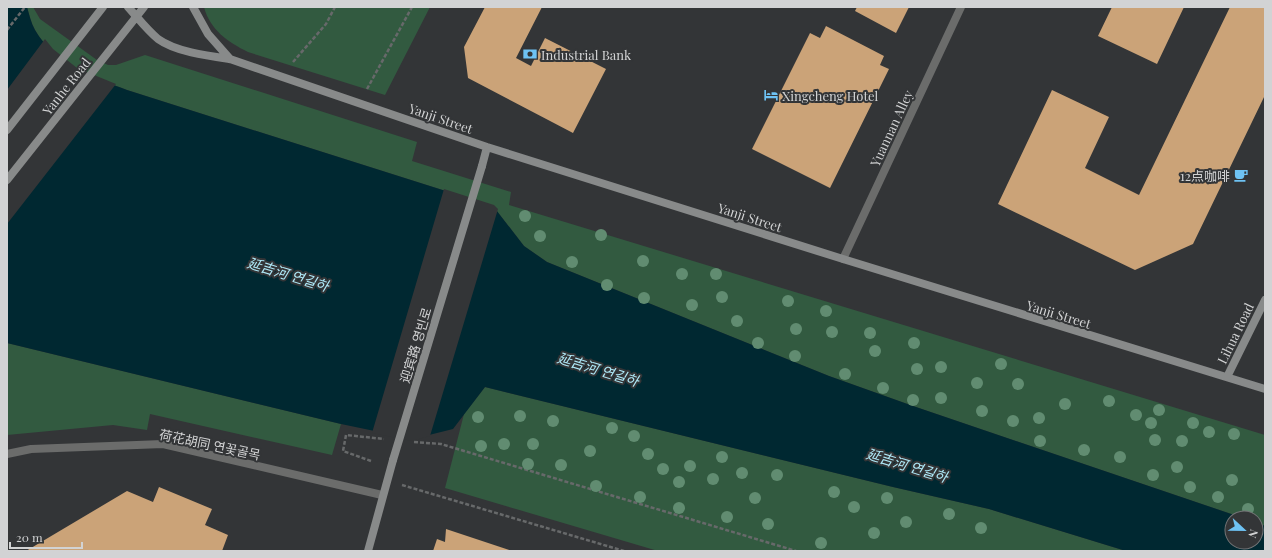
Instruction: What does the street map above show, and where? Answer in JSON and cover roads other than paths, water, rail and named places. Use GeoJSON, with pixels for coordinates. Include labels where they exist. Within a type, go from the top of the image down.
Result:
{"type":"FeatureCollection","features":[{"type":"Feature","properties":{"kind":"street","name":"Yanji Street"},"geometry":{"type":"LineString","coordinates":[[128,7],[160,40],[204,56],[230,59],[487,147],[843,259],[1265,389]]}},
{"type":"Feature","properties":{"kind":"street","name":"Yanhe Road"},"geometry":{"type":"LineString","coordinates":[[7,180],[144,7]]}},
{"type":"Feature","properties":{"kind":"street","name":"Yanji Street"},"geometry":{"type":"LineString","coordinates":[[193,7],[208,34],[230,59]]}},
{"type":"Feature","properties":{"kind":"street","name":"Yuannan Alley"},"geometry":{"type":"LineString","coordinates":[[843,259],[961,7]]}},
{"type":"Feature","properties":{"kind":"street","name":"Yanhe Road"},"geometry":{"type":"LineString","coordinates":[[7,130],[102,8]]}},
{"type":"Feature","properties":{"kind":"street","name":"迎宾路 영빈로"},"geometry":{"type":"LineString","coordinates":[[368,551],[386,481],[487,147]]}},
{"type":"Feature","properties":{"kind":"street","name":"Lihua Road"},"geometry":{"type":"LineString","coordinates":[[1227,377],[1265,300]]}},
{"type":"Feature","properties":{"kind":"street","name":"荷花胡同 연꽃골목"},"geometry":{"type":"LineString","coordinates":[[7,454],[30,449],[163,444],[382,495]]}},
{"type":"Feature","properties":{"kind":"water","name":"延吉河 연길하"},"geometry":{"type":"Polygon","coordinates":[[[7,7],[27,7],[35,30],[43,42],[64,61],[88,75],[127,90],[493,206],[524,246],[547,262],[829,376],[1224,512],[1224,550],[1264,550],[1265,526],[1265,551],[1126,551],[989,509],[893,487],[485,387],[453,429],[413,439],[341,424],[7,343],[7,7]]]}},
{"type":"Feature","properties":{"kind":"place","name":"Industrial Bank"},"geometry":{"type":"Point","coordinates":[530,54]}},
{"type":"Feature","properties":{"kind":"place","name":"Xingcheng Hotel"},"geometry":{"type":"Point","coordinates":[771,95]}},
{"type":"Feature","properties":{"kind":"place","name":"12点咖啡"},"geometry":{"type":"Point","coordinates":[1241,175]}}]}
